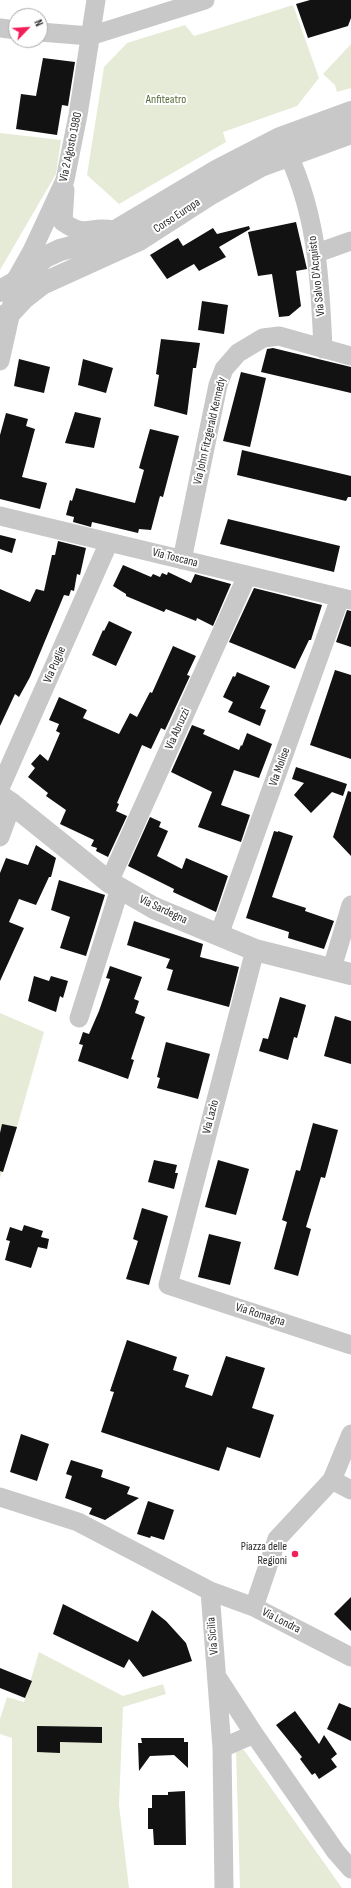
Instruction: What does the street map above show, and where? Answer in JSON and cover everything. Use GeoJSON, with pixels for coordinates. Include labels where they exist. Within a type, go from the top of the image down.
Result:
{"type":"FeatureCollection","features":[{"type":"Feature","properties":{"kind":"street","name":"Via 2 Agosto 1980"},"geometry":{"type":"LineString","coordinates":[[7,287],[32,251],[65,180],[78,115],[96,0]]}},
{"type":"Feature","properties":{"kind":"street"},"geometry":{"type":"LineString","coordinates":[[48,33],[90,36],[162,7],[205,0]]}},
{"type":"Feature","properties":{"kind":"street","name":"Corso Europa"},"geometry":{"type":"LineString","coordinates":[[6,315],[42,284],[139,240],[209,195],[261,166],[285,147],[351,112]]}},
{"type":"Feature","properties":{"kind":"street","name":"Corso Europa"},"geometry":{"type":"LineString","coordinates":[[7,287],[45,257],[60,250],[102,239],[218,170],[285,147],[351,133]]}},
{"type":"Feature","properties":{"kind":"street","name":"Via Salvo D'Acquisto"},"geometry":{"type":"LineString","coordinates":[[285,147],[308,208],[317,253],[323,348]]}},
{"type":"Feature","properties":{"kind":"street"},"geometry":{"type":"LineString","coordinates":[[65,180],[63,222],[73,229],[84,232],[103,228],[114,231]]}},
{"type":"Feature","properties":{"kind":"street"},"geometry":{"type":"LineString","coordinates":[[317,253],[351,241]]}},
{"type":"Feature","properties":{"kind":"street"},"geometry":{"type":"LineString","coordinates":[[0,361],[6,315],[7,287]]}},
{"type":"Feature","properties":{"kind":"street","name":"Via John Fitzgerald Kennedy"},"geometry":{"type":"LineString","coordinates":[[182,560],[218,385],[224,370],[238,353],[263,338],[279,336],[351,356]]}},
{"type":"Feature","properties":{"kind":"street","name":"Via Toscana"},"geometry":{"type":"LineString","coordinates":[[0,516],[346,599]]}},
{"type":"Feature","properties":{"kind":"street","name":"Via Puglie"},"geometry":{"type":"LineString","coordinates":[[0,837],[4,796],[109,542]]}},
{"type":"Feature","properties":{"kind":"street","name":"Via Abruzzi"},"geometry":{"type":"LineString","coordinates":[[79,1018],[114,885],[247,576]]}},
{"type":"Feature","properties":{"kind":"street","name":"Via Molise"},"geometry":{"type":"LineString","coordinates":[[219,935],[346,599]]}},
{"type":"Feature","properties":{"kind":"street","name":"Via Sardegna"},"geometry":{"type":"LineString","coordinates":[[4,796],[114,885],[154,908],[255,950],[342,971]]}},
{"type":"Feature","properties":{"kind":"street"},"geometry":{"type":"LineString","coordinates":[[342,971],[351,905]]}},
{"type":"Feature","properties":{"kind":"street","name":"Via Lazio"},"geometry":{"type":"LineString","coordinates":[[168,1285],[255,950]]}},
{"type":"Feature","properties":{"kind":"street","name":"Via Romagna"},"geometry":{"type":"LineString","coordinates":[[168,1285],[351,1345]]}},
{"type":"Feature","properties":{"kind":"street"},"geometry":{"type":"LineString","coordinates":[[254,1607],[277,1539],[332,1480],[351,1434]]}},
{"type":"Feature","properties":{"kind":"street"},"geometry":{"type":"LineString","coordinates":[[332,1480],[351,1490]]}},
{"type":"Feature","properties":{"kind":"street"},"geometry":{"type":"LineString","coordinates":[[0,1496],[78,1522],[210,1591]]}},
{"type":"Feature","properties":{"kind":"street","name":"Via Londra"},"geometry":{"type":"LineString","coordinates":[[210,1591],[254,1607],[351,1657]]}},
{"type":"Feature","properties":{"kind":"street","name":"Via Sicilia"},"geometry":{"type":"LineString","coordinates":[[210,1591],[216,1675],[254,1734],[336,1852],[351,1869]]}},
{"type":"Feature","properties":{"kind":"street"},"geometry":{"type":"LineString","coordinates":[[216,1675],[222,1748],[224,1888]]}},
{"type":"Feature","properties":{"kind":"street"},"geometry":{"type":"LineString","coordinates":[[222,1748],[254,1734]]}},
{"type":"Feature","properties":{"kind":"green space","name":"Anfiteatro"},"geometry":{"type":"Polygon","coordinates":[[[293,5],[319,78],[297,106],[223,132],[226,142],[119,204],[87,175],[104,67],[127,43],[185,25],[194,36],[293,5]]]}},
{"type":"Feature","properties":{"kind":"green space"},"geometry":{"type":"Polygon","coordinates":[[[351,44],[351,88],[337,92],[335,85],[323,74],[351,44]]]}},
{"type":"Feature","properties":{"kind":"green space"},"geometry":{"type":"Polygon","coordinates":[[[0,133],[61,140],[56,174],[0,270],[0,133]]]}},
{"type":"Feature","properties":{"kind":"green space"},"geometry":{"type":"Polygon","coordinates":[[[0,1013],[44,1032],[17,1127],[0,1178],[0,1013]]]}},
{"type":"Feature","properties":{"kind":"green space"},"geometry":{"type":"Polygon","coordinates":[[[39,1652],[123,1696],[163,1684],[166,1694],[123,1707],[119,1805],[129,1888],[12,1888],[12,1738],[0,1734],[0,1719],[7,1697],[24,1702],[39,1652]]]}},
{"type":"Feature","properties":{"kind":"green space"},"geometry":{"type":"Polygon","coordinates":[[[236,1750],[244,1750],[342,1888],[240,1888],[236,1750]]]}},
{"type":"Feature","properties":{"kind":"building"},"geometry":{"type":"Polygon","coordinates":[[[310,0],[351,0],[351,18],[348,26],[308,38],[296,4],[310,0]]]}},
{"type":"Feature","properties":{"kind":"building"},"geometry":{"type":"Polygon","coordinates":[[[43,58],[75,62],[68,106],[62,105],[57,135],[16,129],[21,94],[36,96],[43,58]]]}},
{"type":"Feature","properties":{"kind":"building"},"geometry":{"type":"Polygon","coordinates":[[[296,222],[307,269],[296,271],[301,306],[289,316],[279,317],[272,274],[258,276],[248,232],[296,222]]]}},
{"type":"Feature","properties":{"kind":"building"},"geometry":{"type":"Polygon","coordinates":[[[249,226],[250,229],[219,247],[226,257],[199,271],[194,264],[167,279],[150,255],[178,238],[183,246],[213,228],[217,234],[249,226]]]}},
{"type":"Feature","properties":{"kind":"building"},"geometry":{"type":"Polygon","coordinates":[[[202,301],[228,305],[224,334],[198,330],[202,301]]]}},
{"type":"Feature","properties":{"kind":"building"},"geometry":{"type":"Polygon","coordinates":[[[161,339],[200,343],[196,368],[193,368],[187,415],[154,406],[159,375],[156,374],[161,339]]]}},
{"type":"Feature","properties":{"kind":"building"},"geometry":{"type":"Polygon","coordinates":[[[273,348],[351,367],[351,393],[261,372],[267,349],[273,348]]]}},
{"type":"Feature","properties":{"kind":"building"},"geometry":{"type":"Polygon","coordinates":[[[19,359],[50,367],[44,393],[14,386],[19,359]]]}},
{"type":"Feature","properties":{"kind":"building"},"geometry":{"type":"Polygon","coordinates":[[[83,359],[113,368],[106,393],[78,385],[83,359]]]}},
{"type":"Feature","properties":{"kind":"building"},"geometry":{"type":"Polygon","coordinates":[[[241,372],[266,378],[250,447],[223,441],[241,372]]]}},
{"type":"Feature","properties":{"kind":"building"},"geometry":{"type":"Polygon","coordinates":[[[75,412],[101,418],[94,448],[65,443],[75,412]]]}},
{"type":"Feature","properties":{"kind":"building"},"geometry":{"type":"Polygon","coordinates":[[[6,413],[28,419],[26,426],[35,429],[22,477],[47,483],[40,509],[0,499],[0,435],[6,413]]]}},
{"type":"Feature","properties":{"kind":"building"},"geometry":{"type":"Polygon","coordinates":[[[150,429],[179,436],[163,497],[160,496],[151,530],[139,529],[138,533],[92,522],[91,527],[73,522],[74,517],[66,515],[70,500],[72,501],[76,488],[135,503],[144,470],[139,468],[150,429]]]}},
{"type":"Feature","properties":{"kind":"building"},"geometry":{"type":"Polygon","coordinates":[[[242,450],[351,476],[351,497],[348,497],[346,501],[237,475],[242,450]]]}},
{"type":"Feature","properties":{"kind":"building"},"geometry":{"type":"Polygon","coordinates":[[[228,519],[340,546],[334,572],[220,544],[228,519]]]}},
{"type":"Feature","properties":{"kind":"building"},"geometry":{"type":"Polygon","coordinates":[[[0,535],[16,539],[12,553],[0,549],[0,535]]]}},
{"type":"Feature","properties":{"kind":"building"},"geometry":{"type":"Polygon","coordinates":[[[58,541],[86,548],[80,575],[77,574],[74,591],[71,590],[69,596],[64,595],[30,677],[19,697],[15,694],[0,726],[0,589],[30,602],[36,589],[44,591],[52,555],[55,555],[58,541]]]}},
{"type":"Feature","properties":{"kind":"building"},"geometry":{"type":"Polygon","coordinates":[[[123,565],[151,577],[153,574],[160,577],[162,573],[167,575],[168,572],[191,583],[195,574],[231,584],[213,626],[197,618],[196,621],[166,609],[164,612],[126,596],[126,594],[113,586],[123,565]]]}},
{"type":"Feature","properties":{"kind":"building"},"geometry":{"type":"Polygon","coordinates":[[[254,588],[322,605],[311,640],[309,640],[295,669],[229,642],[254,588]]]}},
{"type":"Feature","properties":{"kind":"building"},"geometry":{"type":"Polygon","coordinates":[[[347,610],[351,611],[351,647],[336,642],[347,610]]]}},
{"type":"Feature","properties":{"kind":"building"},"geometry":{"type":"Polygon","coordinates":[[[109,621],[132,632],[116,666],[92,655],[103,630],[104,631],[109,621]]]}},
{"type":"Feature","properties":{"kind":"building"},"geometry":{"type":"Polygon","coordinates":[[[173,646],[196,656],[187,675],[190,676],[165,730],[161,728],[151,749],[142,745],[117,803],[119,804],[116,811],[127,816],[108,857],[96,851],[97,848],[91,846],[94,840],[60,824],[66,810],[46,796],[48,793],[28,777],[35,768],[31,764],[40,754],[48,761],[60,733],[56,731],[59,724],[49,720],[59,697],[87,710],[83,718],[119,734],[130,713],[137,717],[150,692],[152,693],[173,646]]]}},
{"type":"Feature","properties":{"kind":"building"},"geometry":{"type":"Polygon","coordinates":[[[335,670],[351,675],[351,759],[310,745],[335,670]]]}},
{"type":"Feature","properties":{"kind":"building"},"geometry":{"type":"Polygon","coordinates":[[[237,672],[270,686],[260,708],[266,710],[260,726],[228,712],[233,702],[223,697],[233,676],[235,677],[237,672]]]}},
{"type":"Feature","properties":{"kind":"building"},"geometry":{"type":"Polygon","coordinates":[[[192,725],[205,730],[203,734],[239,750],[247,733],[272,744],[259,778],[234,770],[221,805],[250,815],[241,842],[198,827],[212,792],[171,772],[192,725]]]}},
{"type":"Feature","properties":{"kind":"building"},"geometry":{"type":"Polygon","coordinates":[[[296,767],[347,784],[343,796],[332,792],[311,813],[294,795],[304,783],[292,779],[296,767]]]}},
{"type":"Feature","properties":{"kind":"building"},"geometry":{"type":"Polygon","coordinates":[[[348,791],[351,792],[351,856],[333,837],[348,791]]]}},
{"type":"Feature","properties":{"kind":"building"},"geometry":{"type":"Polygon","coordinates":[[[150,817],[161,822],[159,827],[168,831],[157,856],[182,869],[186,858],[228,876],[216,912],[173,892],[174,889],[128,866],[150,817]]]}},
{"type":"Feature","properties":{"kind":"building"},"geometry":{"type":"Polygon","coordinates":[[[274,831],[293,836],[272,897],[306,908],[305,911],[334,921],[324,949],[288,938],[289,932],[246,918],[274,831]]]}},
{"type":"Feature","properties":{"kind":"building"},"geometry":{"type":"Polygon","coordinates":[[[36,845],[56,858],[51,877],[49,877],[36,905],[19,899],[9,922],[24,928],[0,981],[0,873],[6,858],[28,865],[36,845]]]}},
{"type":"Feature","properties":{"kind":"building"},"geometry":{"type":"Polygon","coordinates":[[[59,880],[105,895],[86,956],[60,948],[70,917],[51,910],[59,880]]]}},
{"type":"Feature","properties":{"kind":"building"},"geometry":{"type":"Polygon","coordinates":[[[134,921],[203,944],[200,957],[239,967],[229,1007],[167,990],[173,970],[166,968],[170,959],[127,945],[134,921]]]}},
{"type":"Feature","properties":{"kind":"building"},"geometry":{"type":"Polygon","coordinates":[[[110,966],[142,977],[134,999],[139,1001],[135,1013],[145,1017],[131,1059],[134,1060],[128,1079],[78,1061],[83,1045],[79,1044],[83,1032],[89,1034],[99,1011],[110,979],[106,978],[110,966]]]}},
{"type":"Feature","properties":{"kind":"building"},"geometry":{"type":"Polygon","coordinates":[[[34,976],[49,981],[51,976],[68,981],[63,998],[60,996],[56,1012],[28,1001],[34,976]]]}},
{"type":"Feature","properties":{"kind":"building"},"geometry":{"type":"Polygon","coordinates":[[[280,997],[306,1005],[297,1038],[294,1037],[288,1060],[259,1051],[263,1038],[268,1039],[280,997]]]}},
{"type":"Feature","properties":{"kind":"building"},"geometry":{"type":"Polygon","coordinates":[[[335,1016],[351,1021],[351,1064],[324,1056],[335,1016]]]}},
{"type":"Feature","properties":{"kind":"building"},"geometry":{"type":"Polygon","coordinates":[[[166,1042],[210,1054],[198,1099],[157,1088],[160,1078],[157,1077],[166,1042]]]}},
{"type":"Feature","properties":{"kind":"building"},"geometry":{"type":"Polygon","coordinates":[[[313,1123],[338,1130],[325,1178],[321,1177],[306,1227],[311,1229],[298,1276],[274,1269],[287,1222],[282,1220],[296,1170],[300,1171],[313,1123]]]}},
{"type":"Feature","properties":{"kind":"building"},"geometry":{"type":"Polygon","coordinates":[[[2,1124],[17,1127],[3,1172],[0,1171],[0,1133],[2,1124]]]}},
{"type":"Feature","properties":{"kind":"building"},"geometry":{"type":"Polygon","coordinates":[[[154,1160],[177,1165],[175,1173],[178,1173],[174,1189],[148,1182],[154,1160]]]}},
{"type":"Feature","properties":{"kind":"building"},"geometry":{"type":"Polygon","coordinates":[[[218,1160],[249,1169],[236,1215],[205,1207],[218,1160]]]}},
{"type":"Feature","properties":{"kind":"building"},"geometry":{"type":"Polygon","coordinates":[[[142,1208],[168,1216],[149,1285],[126,1279],[138,1241],[133,1239],[142,1208]]]}},
{"type":"Feature","properties":{"kind":"building"},"geometry":{"type":"Polygon","coordinates":[[[24,1225],[43,1231],[41,1237],[49,1239],[47,1249],[38,1247],[31,1268],[5,1260],[10,1241],[6,1240],[10,1227],[22,1231],[24,1225]]]}},
{"type":"Feature","properties":{"kind":"building"},"geometry":{"type":"Polygon","coordinates":[[[209,1234],[241,1242],[230,1285],[198,1277],[209,1234]]]}},
{"type":"Feature","properties":{"kind":"building"},"geometry":{"type":"Polygon","coordinates":[[[127,1340],[177,1357],[173,1370],[189,1375],[185,1387],[212,1396],[226,1356],[265,1368],[252,1408],[274,1415],[260,1458],[227,1447],[219,1471],[101,1432],[114,1392],[110,1391],[127,1340]]]}},
{"type":"Feature","properties":{"kind":"building"},"geometry":{"type":"Polygon","coordinates":[[[21,1434],[49,1444],[37,1481],[10,1472],[21,1434]]]}},
{"type":"Feature","properties":{"kind":"building"},"geometry":{"type":"Polygon","coordinates":[[[71,1460],[103,1470],[101,1477],[130,1487],[127,1494],[139,1498],[105,1520],[89,1514],[92,1508],[65,1498],[72,1476],[66,1474],[71,1460]]]}},
{"type":"Feature","properties":{"kind":"building"},"geometry":{"type":"Polygon","coordinates":[[[148,1501],[174,1510],[164,1540],[137,1534],[148,1501]]]}},
{"type":"Feature","properties":{"kind":"building"},"geometry":{"type":"Polygon","coordinates":[[[351,1597],[351,1631],[334,1614],[351,1597]]]}},
{"type":"Feature","properties":{"kind":"building"},"geometry":{"type":"Polygon","coordinates":[[[63,1604],[138,1642],[152,1610],[166,1621],[186,1643],[192,1661],[143,1677],[129,1659],[124,1668],[53,1634],[63,1604]]]}},
{"type":"Feature","properties":{"kind":"building"},"geometry":{"type":"Polygon","coordinates":[[[0,1668],[32,1681],[25,1698],[0,1688],[0,1668]]]}},
{"type":"Feature","properties":{"kind":"building"},"geometry":{"type":"Polygon","coordinates":[[[339,1703],[351,1708],[351,1741],[327,1729],[339,1703]]]}},
{"type":"Feature","properties":{"kind":"building"},"geometry":{"type":"Polygon","coordinates":[[[295,1711],[319,1744],[324,1735],[337,1754],[331,1759],[337,1767],[319,1779],[315,1773],[312,1775],[300,1759],[302,1757],[276,1725],[295,1711]]]}},
{"type":"Feature","properties":{"kind":"building"},"geometry":{"type":"Polygon","coordinates":[[[37,1726],[102,1727],[102,1743],[60,1742],[60,1753],[37,1752],[37,1726]]]}},
{"type":"Feature","properties":{"kind":"building"},"geometry":{"type":"Polygon","coordinates":[[[141,1738],[184,1738],[184,1742],[188,1742],[188,1768],[174,1755],[150,1756],[139,1771],[138,1743],[142,1743],[141,1738]]]}},
{"type":"Feature","properties":{"kind":"building"},"geometry":{"type":"Polygon","coordinates":[[[185,1791],[186,1845],[154,1845],[153,1829],[148,1829],[148,1808],[152,1808],[152,1795],[168,1795],[168,1792],[185,1791]]]}},
{"type":"Feature","properties":{"kind":"place","name":"Piazza delle Regioni"},"geometry":{"type":"Point","coordinates":[295,1554]}}]}
